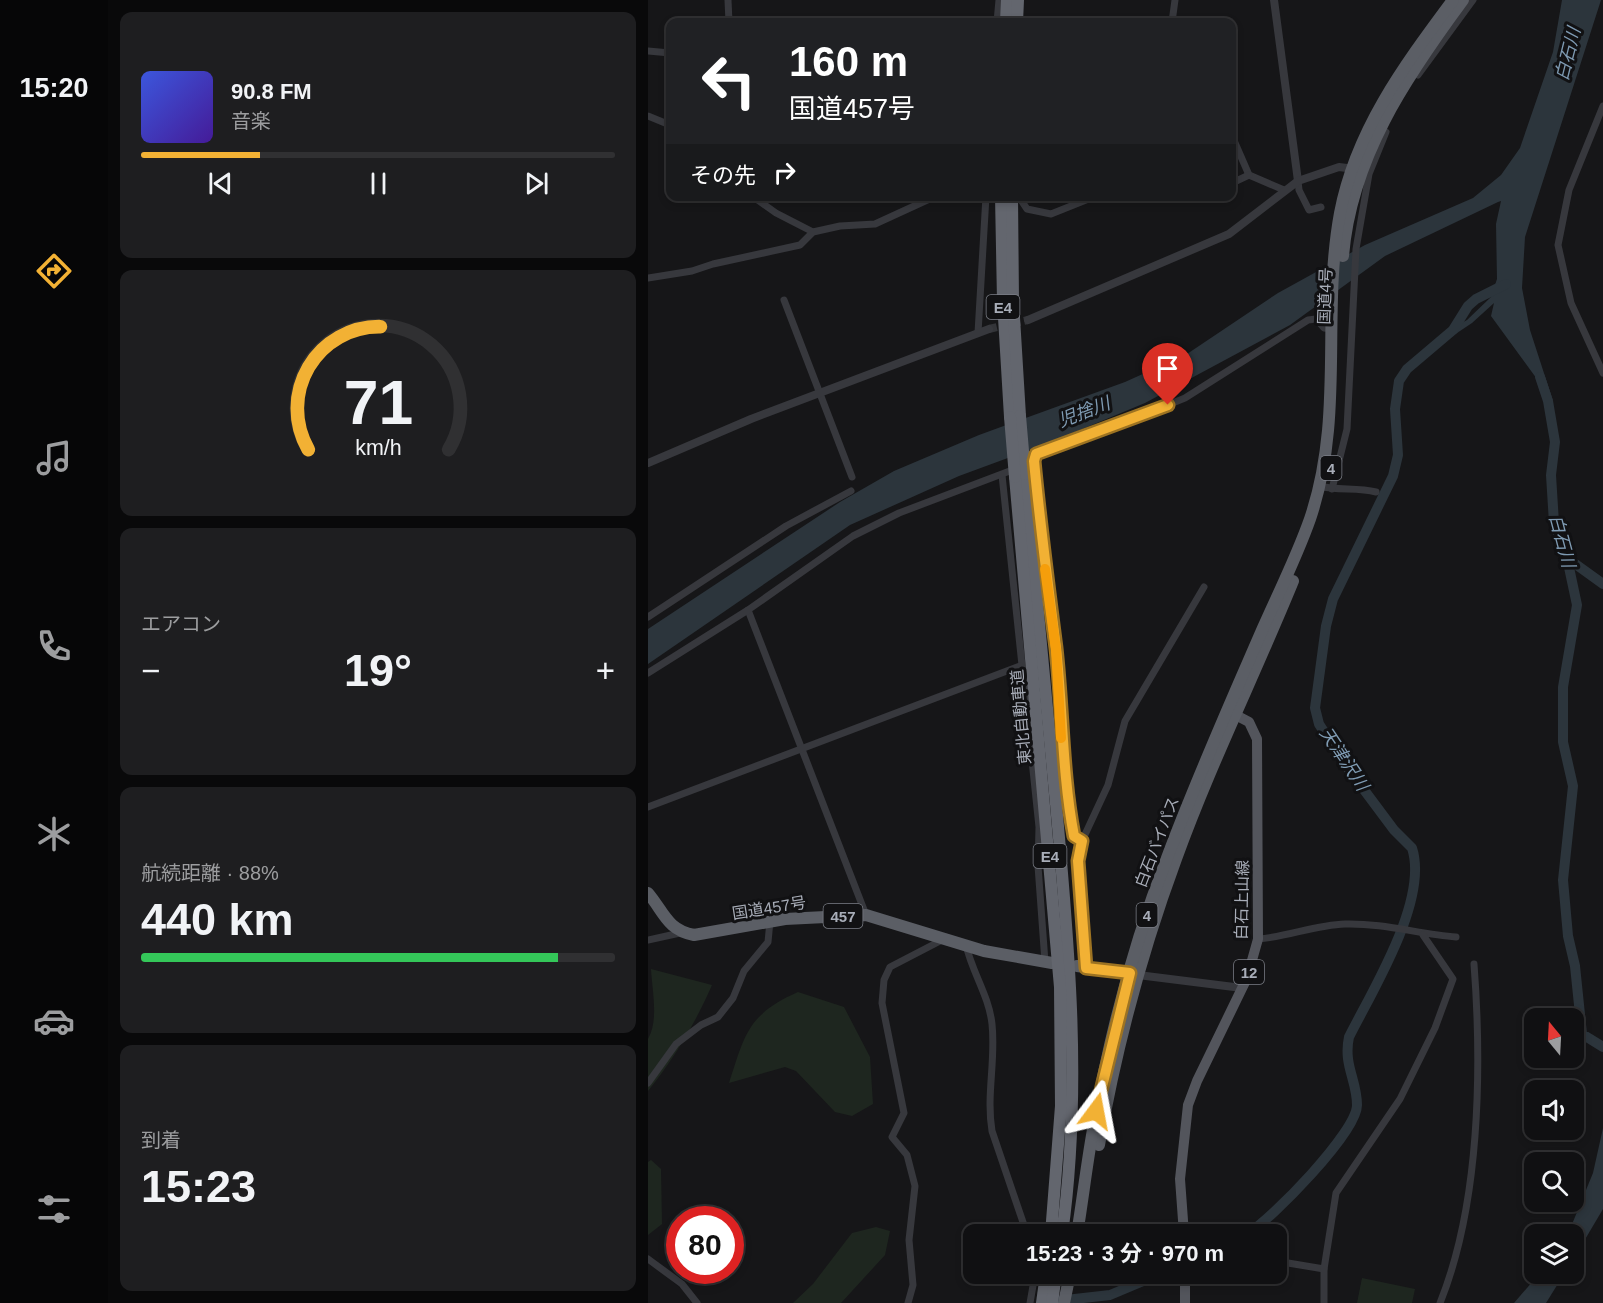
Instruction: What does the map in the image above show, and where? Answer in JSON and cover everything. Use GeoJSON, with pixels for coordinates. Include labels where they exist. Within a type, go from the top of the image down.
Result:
{"type":"FeatureCollection","features":[{"type":"Feature","properties":{"kind":"highway"},"geometry":{"type":"LineString","coordinates":[[1005,18],[1007,0]]}},
{"type":"Feature","properties":{"kind":"highway"},"geometry":{"type":"LineString","coordinates":[[1017,18],[1018,0]]}},
{"type":"Feature","properties":{"kind":"highway","name":"国道4号"},"geometry":{"type":"LineString","coordinates":[[1326,487],[1339,253],[1356,170],[1377,108],[1453,0]]}},
{"type":"Feature","properties":{"kind":"highway","name":"国道4号"},"geometry":{"type":"LineString","coordinates":[[1356,170],[1401,89],[1463,0]]}},
{"type":"Feature","properties":{"kind":"highway","name":"東北自動車道"},"geometry":{"type":"LineString","coordinates":[[1001,201],[1003,301],[1020,476],[1060,987],[1060,1118],[1052,1224]]}},
{"type":"Feature","properties":{"kind":"highway","name":"東北自動車道"},"geometry":{"type":"LineString","coordinates":[[1015,416],[1013,301],[1016,201]]}},
{"type":"Feature","properties":{"kind":"highway","name":"国道4号"},"geometry":{"type":"LineString","coordinates":[[1275,613],[1309,542],[1326,487],[1337,426],[1335,320]]}},
{"type":"Feature","properties":{"kind":"highway","name":"東北自動車道"},"geometry":{"type":"LineString","coordinates":[[1020,476],[1066,914],[1072,1012],[1069,1165],[1063,1224]]}},
{"type":"Feature","properties":{"kind":"highway","name":"白石バイパス"},"geometry":{"type":"LineString","coordinates":[[1079,1224],[1094,1123],[1134,974],[1232,713],[1275,613]]}},
{"type":"Feature","properties":{"kind":"highway"},"geometry":{"type":"LineString","coordinates":[[648,893],[666,919],[680,933]]}},
{"type":"Feature","properties":{"kind":"highway","name":"国道457号"},"geometry":{"type":"LineString","coordinates":[[680,933],[694,935],[720,933],[770,921],[866,915],[966,945],[1049,962]]}},
{"type":"Feature","properties":{"kind":"highway"},"geometry":{"type":"LineString","coordinates":[[1081,967],[1134,974]]}},
{"type":"Feature","properties":{"kind":"highway","name":"白石バイパス"},"geometry":{"type":"LineString","coordinates":[[1086,1224],[1107,1103],[1134,974]]}},
{"type":"Feature","properties":{"kind":"highway"},"geometry":{"type":"LineString","coordinates":[[1042,1299],[1044,1284]]}},
{"type":"Feature","properties":{"kind":"highway"},"geometry":{"type":"LineString","coordinates":[[1042,1299],[1050,1284]]}},
{"type":"Feature","properties":{"kind":"highway"},"geometry":{"type":"LineString","coordinates":[[1071,1284],[1072,1303]]}},
{"type":"Feature","properties":{"kind":"highway"},"geometry":{"type":"LineString","coordinates":[[1064,1303],[1073,1284]]}},
{"type":"Feature","properties":{"kind":"main road","name":"白石上山線"},"geometry":{"type":"LineString","coordinates":[[1183,1224],[1180,1179],[1188,1105],[1197,1081],[1242,988],[1258,939],[1257,739],[1254,727],[1232,713]]}},
{"type":"Feature","properties":{"kind":"main road"},"geometry":{"type":"LineString","coordinates":[[1185,1284],[1185,1303]]}},
{"type":"Feature","properties":{"kind":"street"},"geometry":{"type":"LineString","coordinates":[[728,0],[729,18]]}},
{"type":"Feature","properties":{"kind":"street"},"geometry":{"type":"LineString","coordinates":[[997,18],[999,0]]}},
{"type":"Feature","properties":{"kind":"street"},"geometry":{"type":"LineString","coordinates":[[1173,18],[1175,0]]}},
{"type":"Feature","properties":{"kind":"street"},"geometry":{"type":"LineString","coordinates":[[1274,0],[1301,196],[1309,210],[1321,207]]}},
{"type":"Feature","properties":{"kind":"street"},"geometry":{"type":"LineString","coordinates":[[1376,492],[1326,487],[1347,429],[1352,292],[1356,249],[1368,174],[1389,125],[1428,59],[1473,0]]}},
{"type":"Feature","properties":{"kind":"street"},"geometry":{"type":"LineString","coordinates":[[648,51],[666,53]]}},
{"type":"Feature","properties":{"kind":"street"},"geometry":{"type":"LineString","coordinates":[[1603,106],[1569,190],[1558,244],[1571,303],[1603,373]]}},
{"type":"Feature","properties":{"kind":"street"},"geometry":{"type":"LineString","coordinates":[[648,116],[666,123]]}},
{"type":"Feature","properties":{"kind":"street"},"geometry":{"type":"LineString","coordinates":[[1236,145],[1249,175],[1284,190]]}},
{"type":"Feature","properties":{"kind":"street"},"geometry":{"type":"LineString","coordinates":[[1028,320],[1229,234],[1298,181],[1339,167],[1356,170]]}},
{"type":"Feature","properties":{"kind":"street"},"geometry":{"type":"LineString","coordinates":[[1236,181],[1249,175]]}},
{"type":"Feature","properties":{"kind":"street"},"geometry":{"type":"LineString","coordinates":[[759,201],[776,213],[813,232]]}},
{"type":"Feature","properties":{"kind":"street"},"geometry":{"type":"LineString","coordinates":[[648,278],[692,271],[800,245],[813,232],[840,226],[875,224],[925,201]]}},
{"type":"Feature","properties":{"kind":"street"},"geometry":{"type":"LineString","coordinates":[[978,333],[986,201]]}},
{"type":"Feature","properties":{"kind":"street"},"geometry":{"type":"LineString","coordinates":[[1020,201],[1027,209],[1051,214],[1084,201]]}},
{"type":"Feature","properties":{"kind":"street"},"geometry":{"type":"LineString","coordinates":[[784,300],[852,477]]}},
{"type":"Feature","properties":{"kind":"street"},"geometry":{"type":"LineString","coordinates":[[1082,841],[1074,836],[1066,794],[1056,650],[1047,594],[1034,461],[1036,454],[1108,429],[1195,392],[1308,320],[1316,319],[1324,328],[1335,320]]}},
{"type":"Feature","properties":{"kind":"street"},"geometry":{"type":"LineString","coordinates":[[648,463],[819,393],[989,329]]}},
{"type":"Feature","properties":{"kind":"street"},"geometry":{"type":"LineString","coordinates":[[648,673],[748,610],[853,536],[879,522],[988,477],[1002,475],[1034,461]]}},
{"type":"Feature","properties":{"kind":"street"},"geometry":{"type":"LineString","coordinates":[[1002,475],[1020,666],[1027,703],[1039,826],[1038,866],[1049,962]]}},
{"type":"Feature","properties":{"kind":"street"},"geometry":{"type":"LineString","coordinates":[[648,617],[786,526],[851,491]]}},
{"type":"Feature","properties":{"kind":"street"},"geometry":{"type":"LineString","coordinates":[[1081,967],[1078,861],[1082,841],[1108,784],[1125,721],[1204,587]]}},
{"type":"Feature","properties":{"kind":"street"},"geometry":{"type":"LineString","coordinates":[[748,610],[866,915]]}},
{"type":"Feature","properties":{"kind":"street"},"geometry":{"type":"LineString","coordinates":[[648,807],[1020,666]]}},
{"type":"Feature","properties":{"kind":"street"},"geometry":{"type":"LineString","coordinates":[[648,1083],[676,1044],[701,1024],[718,1017],[733,998],[744,971],[768,942],[770,921]]}},
{"type":"Feature","properties":{"kind":"street"},"geometry":{"type":"LineString","coordinates":[[1258,939],[1343,924],[1377,924],[1423,935],[1456,937]]}},
{"type":"Feature","properties":{"kind":"street"},"geometry":{"type":"LineString","coordinates":[[648,940],[680,933]]}},
{"type":"Feature","properties":{"kind":"street"},"geometry":{"type":"LineString","coordinates":[[1324,1303],[1324,1269],[1336,1193],[1400,1099],[1435,1028],[1453,979],[1423,935]]}},
{"type":"Feature","properties":{"kind":"street"},"geometry":{"type":"LineString","coordinates":[[908,1303],[913,1285],[909,1240],[915,1186],[907,1155],[892,1137],[904,1113],[882,991],[890,967],[939,944],[945,938]]}},
{"type":"Feature","properties":{"kind":"street"},"geometry":{"type":"LineString","coordinates":[[966,945],[988,1003],[992,1023],[990,1114],[992,1131],[1024,1224]]}},
{"type":"Feature","properties":{"kind":"street"},"geometry":{"type":"LineString","coordinates":[[1440,1303],[1452,1269],[1463,1221],[1476,1118],[1478,1047],[1474,964]]}},
{"type":"Feature","properties":{"kind":"street"},"geometry":{"type":"LineString","coordinates":[[1134,974],[1242,988]]}},
{"type":"Feature","properties":{"kind":"street"},"geometry":{"type":"LineString","coordinates":[[648,1259],[682,1284],[697,1303]]}},
{"type":"Feature","properties":{"kind":"street"},"geometry":{"type":"LineString","coordinates":[[1287,1264],[1324,1269]]}},
{"type":"Feature","properties":{"kind":"street"},"geometry":{"type":"LineString","coordinates":[[1038,1284],[1042,1299]]}},
{"type":"Feature","properties":{"kind":"shaded area"},"geometry":{"type":"Polygon","coordinates":[[[651,969],[712,985],[684,1040],[648,1091],[648,1039],[654,1014],[651,969]]]}},
{"type":"Feature","properties":{"kind":"shaded area"},"geometry":{"type":"Polygon","coordinates":[[[798,992],[844,1007],[870,1057],[873,1104],[852,1116],[835,1112],[796,1071],[785,1067],[729,1083],[751,1027],[768,1009],[798,992]]]}},
{"type":"Feature","properties":{"kind":"shaded area"},"geometry":{"type":"Polygon","coordinates":[[[651,1160],[661,1169],[662,1224],[648,1235],[648,1162],[651,1160]]]}},
{"type":"Feature","properties":{"kind":"shaded area"},"geometry":{"type":"Polygon","coordinates":[[[876,1227],[890,1231],[885,1255],[841,1303],[793,1303],[813,1284],[852,1233],[876,1227]]]}},
{"type":"Feature","properties":{"kind":"shaded area"},"geometry":{"type":"Polygon","coordinates":[[[1362,1278],[1415,1289],[1412,1303],[1357,1303],[1362,1278]]]}},
{"type":"Feature","properties":{"kind":"water","name":"児捨川"},"geometry":{"type":"Polygon","coordinates":[[[1562,0],[1601,0],[1525,237],[1522,288],[1530,330],[1553,401],[1491,316],[1494,303],[1472,323],[1445,341],[1445,332],[1467,320],[1491,297],[1497,279],[1496,224],[1501,201],[1385,256],[1290,325],[1145,403],[1051,442],[959,476],[850,525],[648,664],[648,629],[840,502],[894,471],[979,435],[1125,382],[1187,354],[1278,293],[1365,245],[1473,198],[1501,175],[1520,148],[1553,52],[1562,0]]]}},
{"type":"Feature","properties":{"kind":"water"},"geometry":{"type":"Polygon","coordinates":[[[1603,1128],[1603,1209],[1584,1241],[1584,1224],[1572,1224],[1577,1212],[1584,1212],[1584,1195],[1593,1173],[1603,1128]]]}},
{"type":"Feature","properties":{"kind":"water"},"geometry":{"type":"Polygon","coordinates":[[[1530,1284],[1558,1284],[1546,1303],[1514,1303],[1530,1284]]]}},
{"type":"Feature","properties":{"kind":"waterway","name":"天津沢川"},"geometry":{"type":"LineString","coordinates":[[1260,1224],[1293,1194],[1329,1154],[1353,1118],[1357,1105],[1348,1056],[1349,1037],[1396,945],[1413,893],[1415,869],[1412,848],[1394,830],[1344,763],[1319,724],[1315,708],[1326,626],[1333,599],[1393,476],[1398,455],[1395,409],[1399,381],[1407,369],[1453,330],[1468,306],[1476,299],[1506,284]]}},
{"type":"Feature","properties":{"kind":"waterway","name":"白石川"},"geometry":{"type":"LineString","coordinates":[[1540,377],[1548,401],[1555,442],[1551,475],[1554,523],[1567,558],[1577,605],[1563,687],[1563,742],[1573,786],[1563,880],[1568,936],[1575,966],[1582,1034],[1603,1047]]}},
{"type":"Feature","properties":{"kind":"waterway"},"geometry":{"type":"LineString","coordinates":[[1567,558],[1603,584]]}},
{"type":"Feature","properties":{"kind":"waterway","name":"天津沢川"},"geometry":{"type":"LineString","coordinates":[[1057,1301],[1110,1295],[1136,1284]]}},
{"type":"Feature","properties":{"kind":"tunnel"},"geometry":{"type":"LineString","coordinates":[[989,329],[1028,320]]}},
{"type":"Feature","properties":{"kind":"slow traffic"},"geometry":{"type":"LineString","coordinates":[[1045,569],[1056,650],[1061,738]]}},
{"type":"Feature","properties":{"kind":"route"},"geometry":{"type":"LineString","coordinates":[[1096,1111],[1130,973],[1086,968],[1078,861],[1082,841],[1074,836],[1066,794],[1056,650],[1047,594],[1034,461],[1036,454],[1168,405]]}}]}
